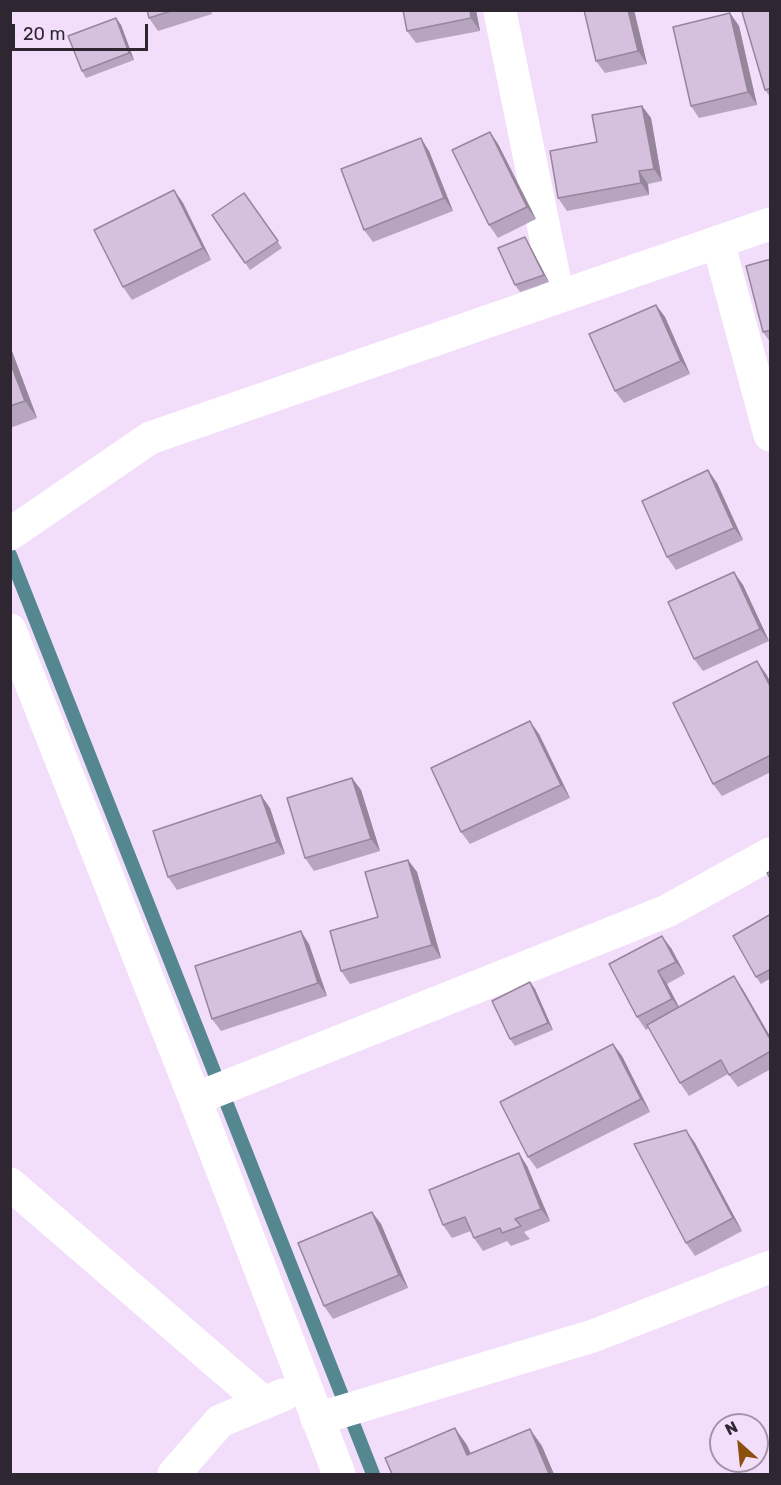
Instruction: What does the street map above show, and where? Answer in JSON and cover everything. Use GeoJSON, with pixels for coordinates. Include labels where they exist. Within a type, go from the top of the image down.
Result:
{"type":"FeatureCollection","features":[{"type":"Feature","properties":{"kind":"street"},"geometry":{"type":"LineString","coordinates":[[502,11],[558,297]]}},
{"type":"Feature","properties":{"kind":"street"},"geometry":{"type":"LineString","coordinates":[[10,534],[150,438],[771,224]]}},
{"type":"Feature","properties":{"kind":"street"},"geometry":{"type":"LineString","coordinates":[[718,242],[771,435]]}},
{"type":"Feature","properties":{"kind":"street"},"geometry":{"type":"LineString","coordinates":[[10,630],[195,1099],[339,1474]]}},
{"type":"Feature","properties":{"kind":"street"},"geometry":{"type":"LineString","coordinates":[[195,1099],[668,911],[771,854]]}},
{"type":"Feature","properties":{"kind":"street"},"geometry":{"type":"LineString","coordinates":[[10,1184],[264,1403]]}},
{"type":"Feature","properties":{"kind":"street"},"geometry":{"type":"LineString","coordinates":[[317,1419],[593,1335],[771,1267]]}},
{"type":"Feature","properties":{"kind":"street"},"geometry":{"type":"LineString","coordinates":[[174,1474],[220,1421],[304,1386]]}},
{"type":"Feature","properties":{"kind":"building"},"geometry":{"type":"Polygon","coordinates":[[[147,10],[174,10],[149,18],[147,10]]]}},
{"type":"Feature","properties":{"kind":"building"},"geometry":{"type":"Polygon","coordinates":[[[403,10],[470,10],[471,18],[407,31],[403,10]]]}},
{"type":"Feature","properties":{"kind":"building"},"geometry":{"type":"Polygon","coordinates":[[[584,10],[628,10],[638,51],[596,61],[584,10]]]}},
{"type":"Feature","properties":{"kind":"building"},"geometry":{"type":"Polygon","coordinates":[[[771,10],[771,88],[765,90],[742,12],[771,10]]]}},
{"type":"Feature","properties":{"kind":"building"},"geometry":{"type":"Polygon","coordinates":[[[730,13],[748,92],[691,106],[673,27],[730,13]]]}},
{"type":"Feature","properties":{"kind":"building"},"geometry":{"type":"Polygon","coordinates":[[[116,18],[129,53],[82,71],[68,36],[116,18]]]}},
{"type":"Feature","properties":{"kind":"building"},"geometry":{"type":"Polygon","coordinates":[[[642,106],[654,169],[639,171],[641,183],[558,198],[550,151],[597,142],[592,115],[642,106]]]}},
{"type":"Feature","properties":{"kind":"building"},"geometry":{"type":"Polygon","coordinates":[[[490,132],[527,207],[489,225],[452,150],[490,132]]]}},
{"type":"Feature","properties":{"kind":"building"},"geometry":{"type":"Polygon","coordinates":[[[421,138],[444,198],[364,230],[341,169],[421,138]]]}},
{"type":"Feature","properties":{"kind":"building"},"geometry":{"type":"Polygon","coordinates":[[[174,190],[203,248],[123,287],[94,230],[174,190]]]}},
{"type":"Feature","properties":{"kind":"building"},"geometry":{"type":"Polygon","coordinates":[[[244,193],[278,241],[245,263],[212,215],[244,193]]]}},
{"type":"Feature","properties":{"kind":"building"},"geometry":{"type":"Polygon","coordinates":[[[525,237],[544,275],[515,285],[498,248],[525,237]]]}},
{"type":"Feature","properties":{"kind":"building"},"geometry":{"type":"Polygon","coordinates":[[[771,259],[771,330],[763,332],[746,266],[771,259]]]}},
{"type":"Feature","properties":{"kind":"building"},"geometry":{"type":"Polygon","coordinates":[[[656,305],[681,361],[615,391],[589,334],[656,305]]]}},
{"type":"Feature","properties":{"kind":"building"},"geometry":{"type":"Polygon","coordinates":[[[10,362],[25,401],[10,406],[10,362]]]}},
{"type":"Feature","properties":{"kind":"building"},"geometry":{"type":"Polygon","coordinates":[[[708,470],[734,528],[667,557],[642,501],[708,470]]]}},
{"type":"Feature","properties":{"kind":"building"},"geometry":{"type":"Polygon","coordinates":[[[734,572],[760,629],[694,659],[668,602],[734,572]]]}},
{"type":"Feature","properties":{"kind":"building"},"geometry":{"type":"Polygon","coordinates":[[[757,661],[771,688],[771,755],[713,784],[673,703],[757,661]]]}},
{"type":"Feature","properties":{"kind":"building"},"geometry":{"type":"Polygon","coordinates":[[[530,721],[561,785],[461,832],[431,768],[530,721]]]}},
{"type":"Feature","properties":{"kind":"building"},"geometry":{"type":"Polygon","coordinates":[[[352,778],[371,839],[305,858],[287,798],[352,778]]]}},
{"type":"Feature","properties":{"kind":"building"},"geometry":{"type":"Polygon","coordinates":[[[261,795],[277,842],[168,877],[153,831],[261,795]]]}},
{"type":"Feature","properties":{"kind":"building"},"geometry":{"type":"Polygon","coordinates":[[[408,860],[432,945],[341,971],[330,931],[378,917],[365,872],[408,860]]]}},
{"type":"Feature","properties":{"kind":"building"},"geometry":{"type":"Polygon","coordinates":[[[771,914],[771,969],[756,977],[733,936],[771,914]]]}},
{"type":"Feature","properties":{"kind":"building"},"geometry":{"type":"Polygon","coordinates":[[[301,931],[318,983],[212,1019],[195,966],[301,931]]]}},
{"type":"Feature","properties":{"kind":"building"},"geometry":{"type":"Polygon","coordinates":[[[662,936],[676,962],[658,971],[672,999],[637,1017],[609,964],[662,936]]]}},
{"type":"Feature","properties":{"kind":"building"},"geometry":{"type":"Polygon","coordinates":[[[734,976],[771,1041],[771,1051],[729,1075],[721,1060],[680,1083],[647,1025],[734,976]]]}},
{"type":"Feature","properties":{"kind":"building"},"geometry":{"type":"Polygon","coordinates":[[[530,982],[548,1023],[510,1039],[492,1001],[530,982]]]}},
{"type":"Feature","properties":{"kind":"building"},"geometry":{"type":"Polygon","coordinates":[[[613,1044],[641,1099],[528,1157],[500,1102],[613,1044]]]}},
{"type":"Feature","properties":{"kind":"building"},"geometry":{"type":"Polygon","coordinates":[[[686,1130],[733,1218],[686,1243],[634,1144],[686,1130]]]}},
{"type":"Feature","properties":{"kind":"building"},"geometry":{"type":"Polygon","coordinates":[[[519,1153],[541,1209],[515,1219],[521,1226],[502,1233],[500,1228],[474,1238],[465,1217],[443,1225],[429,1190],[519,1153]]]}},
{"type":"Feature","properties":{"kind":"building"},"geometry":{"type":"Polygon","coordinates":[[[372,1212],[399,1275],[324,1306],[298,1243],[372,1212]]]}},
{"type":"Feature","properties":{"kind":"building"},"geometry":{"type":"Polygon","coordinates":[[[455,1428],[467,1455],[530,1429],[549,1474],[392,1474],[385,1458],[455,1428]]]}},
{"type":"Feature","properties":{"kind":"waterway"},"geometry":{"type":"LineString","coordinates":[[10,555],[373,1474]]}}]}
